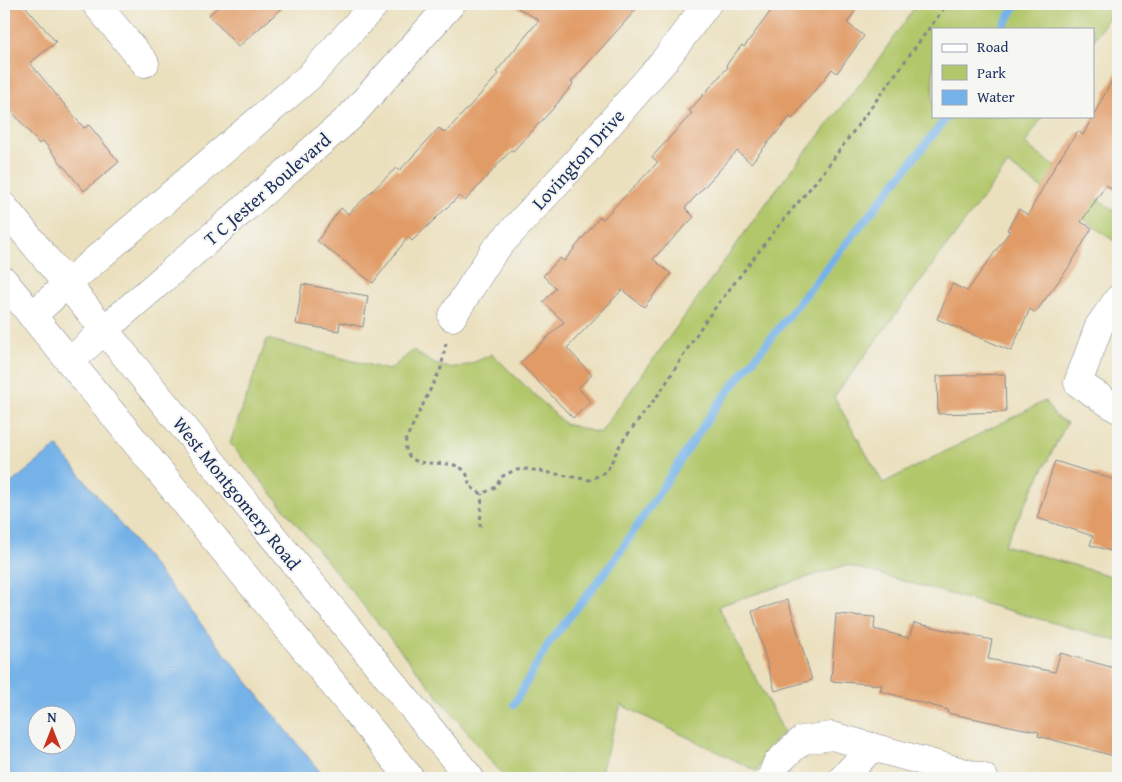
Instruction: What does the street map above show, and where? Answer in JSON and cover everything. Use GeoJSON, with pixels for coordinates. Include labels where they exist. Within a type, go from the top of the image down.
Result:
{"type":"FeatureCollection","features":[{"type":"Feature","properties":{"kind":"street"},"geometry":{"type":"LineString","coordinates":[[96,4],[145,63]]}},
{"type":"Feature","properties":{"kind":"street"},"geometry":{"type":"LineString","coordinates":[[32,316],[66,284],[309,77],[375,4]]}},
{"type":"Feature","properties":{"kind":"street","name":"T C Jester Boulevard"},"geometry":{"type":"LineString","coordinates":[[70,362],[104,330],[349,118],[451,4]]}},
{"type":"Feature","properties":{"kind":"street","name":"Lovington Drive"},"geometry":{"type":"LineString","coordinates":[[452,317],[494,250],[577,161],[664,61],[708,4]]}},
{"type":"Feature","properties":{"kind":"street","name":"West Montgomery Road"},"geometry":{"type":"LineString","coordinates":[[4,207],[470,778]]}},
{"type":"Feature","properties":{"kind":"street"},"geometry":{"type":"LineString","coordinates":[[4,281],[410,778]]}},
{"type":"Feature","properties":{"kind":"street"},"geometry":{"type":"LineString","coordinates":[[1118,299],[1099,326],[1078,383],[1118,409]]}},
{"type":"Feature","properties":{"kind":"street"},"geometry":{"type":"LineString","coordinates":[[771,778],[777,763],[802,740],[832,736],[984,778]]}},
{"type":"Feature","properties":{"kind":"street"},"geometry":{"type":"LineString","coordinates":[[842,778],[872,747]]}},
{"type":"Feature","properties":{"kind":"path"},"geometry":{"type":"LineString","coordinates":[[482,494],[496,487],[501,477],[515,470],[528,469],[590,480],[606,471],[621,443],[661,391],[705,321],[780,224],[822,174],[947,4]]}},
{"type":"Feature","properties":{"kind":"path"},"geometry":{"type":"LineString","coordinates":[[452,317],[441,368],[410,428],[405,449],[409,457],[416,462],[452,463],[466,474],[470,486],[482,494]]}},
{"type":"Feature","properties":{"kind":"path"},"geometry":{"type":"LineString","coordinates":[[480,527],[482,494]]}},
{"type":"Feature","properties":{"kind":"green space"},"geometry":{"type":"Polygon","coordinates":[[[917,4],[1118,4],[1094,40],[1094,28],[932,28],[932,118],[1042,118],[1025,144],[1118,214],[1118,244],[1008,164],[834,397],[883,483],[1045,401],[1054,415],[1067,423],[1004,545],[1118,578],[1118,641],[846,565],[718,606],[784,732],[770,746],[757,771],[621,705],[599,778],[505,778],[230,443],[267,339],[389,370],[414,350],[434,363],[452,367],[470,364],[492,354],[565,424],[600,433],[775,191],[870,71],[917,4]]]}},
{"type":"Feature","properties":{"kind":"water"},"geometry":{"type":"Polygon","coordinates":[[[57,446],[325,778],[4,778],[4,489],[57,446]]]}},
{"type":"Feature","properties":{"kind":"building"},"geometry":{"type":"Polygon","coordinates":[[[4,4],[25,6],[56,42],[30,63],[84,128],[89,125],[119,162],[84,191],[43,141],[39,144],[4,102],[4,4]]]}},
{"type":"Feature","properties":{"kind":"building"},"geometry":{"type":"Polygon","coordinates":[[[221,4],[287,4],[238,47],[209,15],[221,4]]]}},
{"type":"Feature","properties":{"kind":"building"},"geometry":{"type":"Polygon","coordinates":[[[511,4],[641,4],[571,82],[573,84],[551,111],[513,151],[511,150],[465,201],[459,196],[412,241],[408,237],[373,283],[317,241],[341,208],[348,214],[396,168],[399,171],[439,128],[445,133],[499,74],[496,72],[539,20],[511,4]]]}},
{"type":"Feature","properties":{"kind":"building"},"geometry":{"type":"Polygon","coordinates":[[[776,4],[860,4],[847,23],[864,36],[837,73],[832,69],[792,119],[790,117],[751,163],[737,151],[685,208],[694,217],[653,259],[671,274],[644,307],[622,290],[567,348],[592,375],[578,388],[591,402],[573,418],[520,363],[564,322],[543,302],[556,288],[543,276],[560,258],[564,261],[600,217],[603,219],[658,162],[652,157],[692,113],[689,111],[728,67],[726,65],[742,45],[744,47],[776,4]]]}},
{"type":"Feature","properties":{"kind":"building"},"geometry":{"type":"Polygon","coordinates":[[[1118,69],[1118,193],[1106,185],[1081,222],[1092,228],[1069,267],[1035,313],[1030,309],[1011,351],[937,319],[952,284],[967,291],[1010,231],[1007,230],[1019,209],[1028,215],[1056,164],[1078,131],[1083,135],[1092,118],[1094,118],[1094,114],[1118,69]]]}},
{"type":"Feature","properties":{"kind":"building"},"geometry":{"type":"Polygon","coordinates":[[[302,284],[368,296],[363,327],[340,322],[339,331],[296,324],[302,284]]]}},
{"type":"Feature","properties":{"kind":"building"},"geometry":{"type":"Polygon","coordinates":[[[1005,374],[1006,412],[938,414],[937,376],[1005,374]]]}},
{"type":"Feature","properties":{"kind":"building"},"geometry":{"type":"Polygon","coordinates":[[[1055,461],[1118,481],[1118,553],[1090,545],[1093,536],[1037,518],[1055,461]]]}},
{"type":"Feature","properties":{"kind":"building"},"geometry":{"type":"Polygon","coordinates":[[[788,600],[812,680],[775,691],[752,611],[788,600]]]}},
{"type":"Feature","properties":{"kind":"building"},"geometry":{"type":"Polygon","coordinates":[[[836,614],[875,617],[874,629],[909,638],[914,623],[992,640],[988,659],[1055,672],[1060,653],[1118,669],[1118,757],[1038,736],[1039,732],[947,713],[948,710],[880,691],[882,685],[831,681],[836,614]]]}},
{"type":"Feature","properties":{"kind":"waterway"},"geometry":{"type":"LineString","coordinates":[[1002,28],[1017,4]]}},
{"type":"Feature","properties":{"kind":"waterway"},"geometry":{"type":"LineString","coordinates":[[514,704],[549,643],[614,561],[715,408],[946,118]]}}]}
